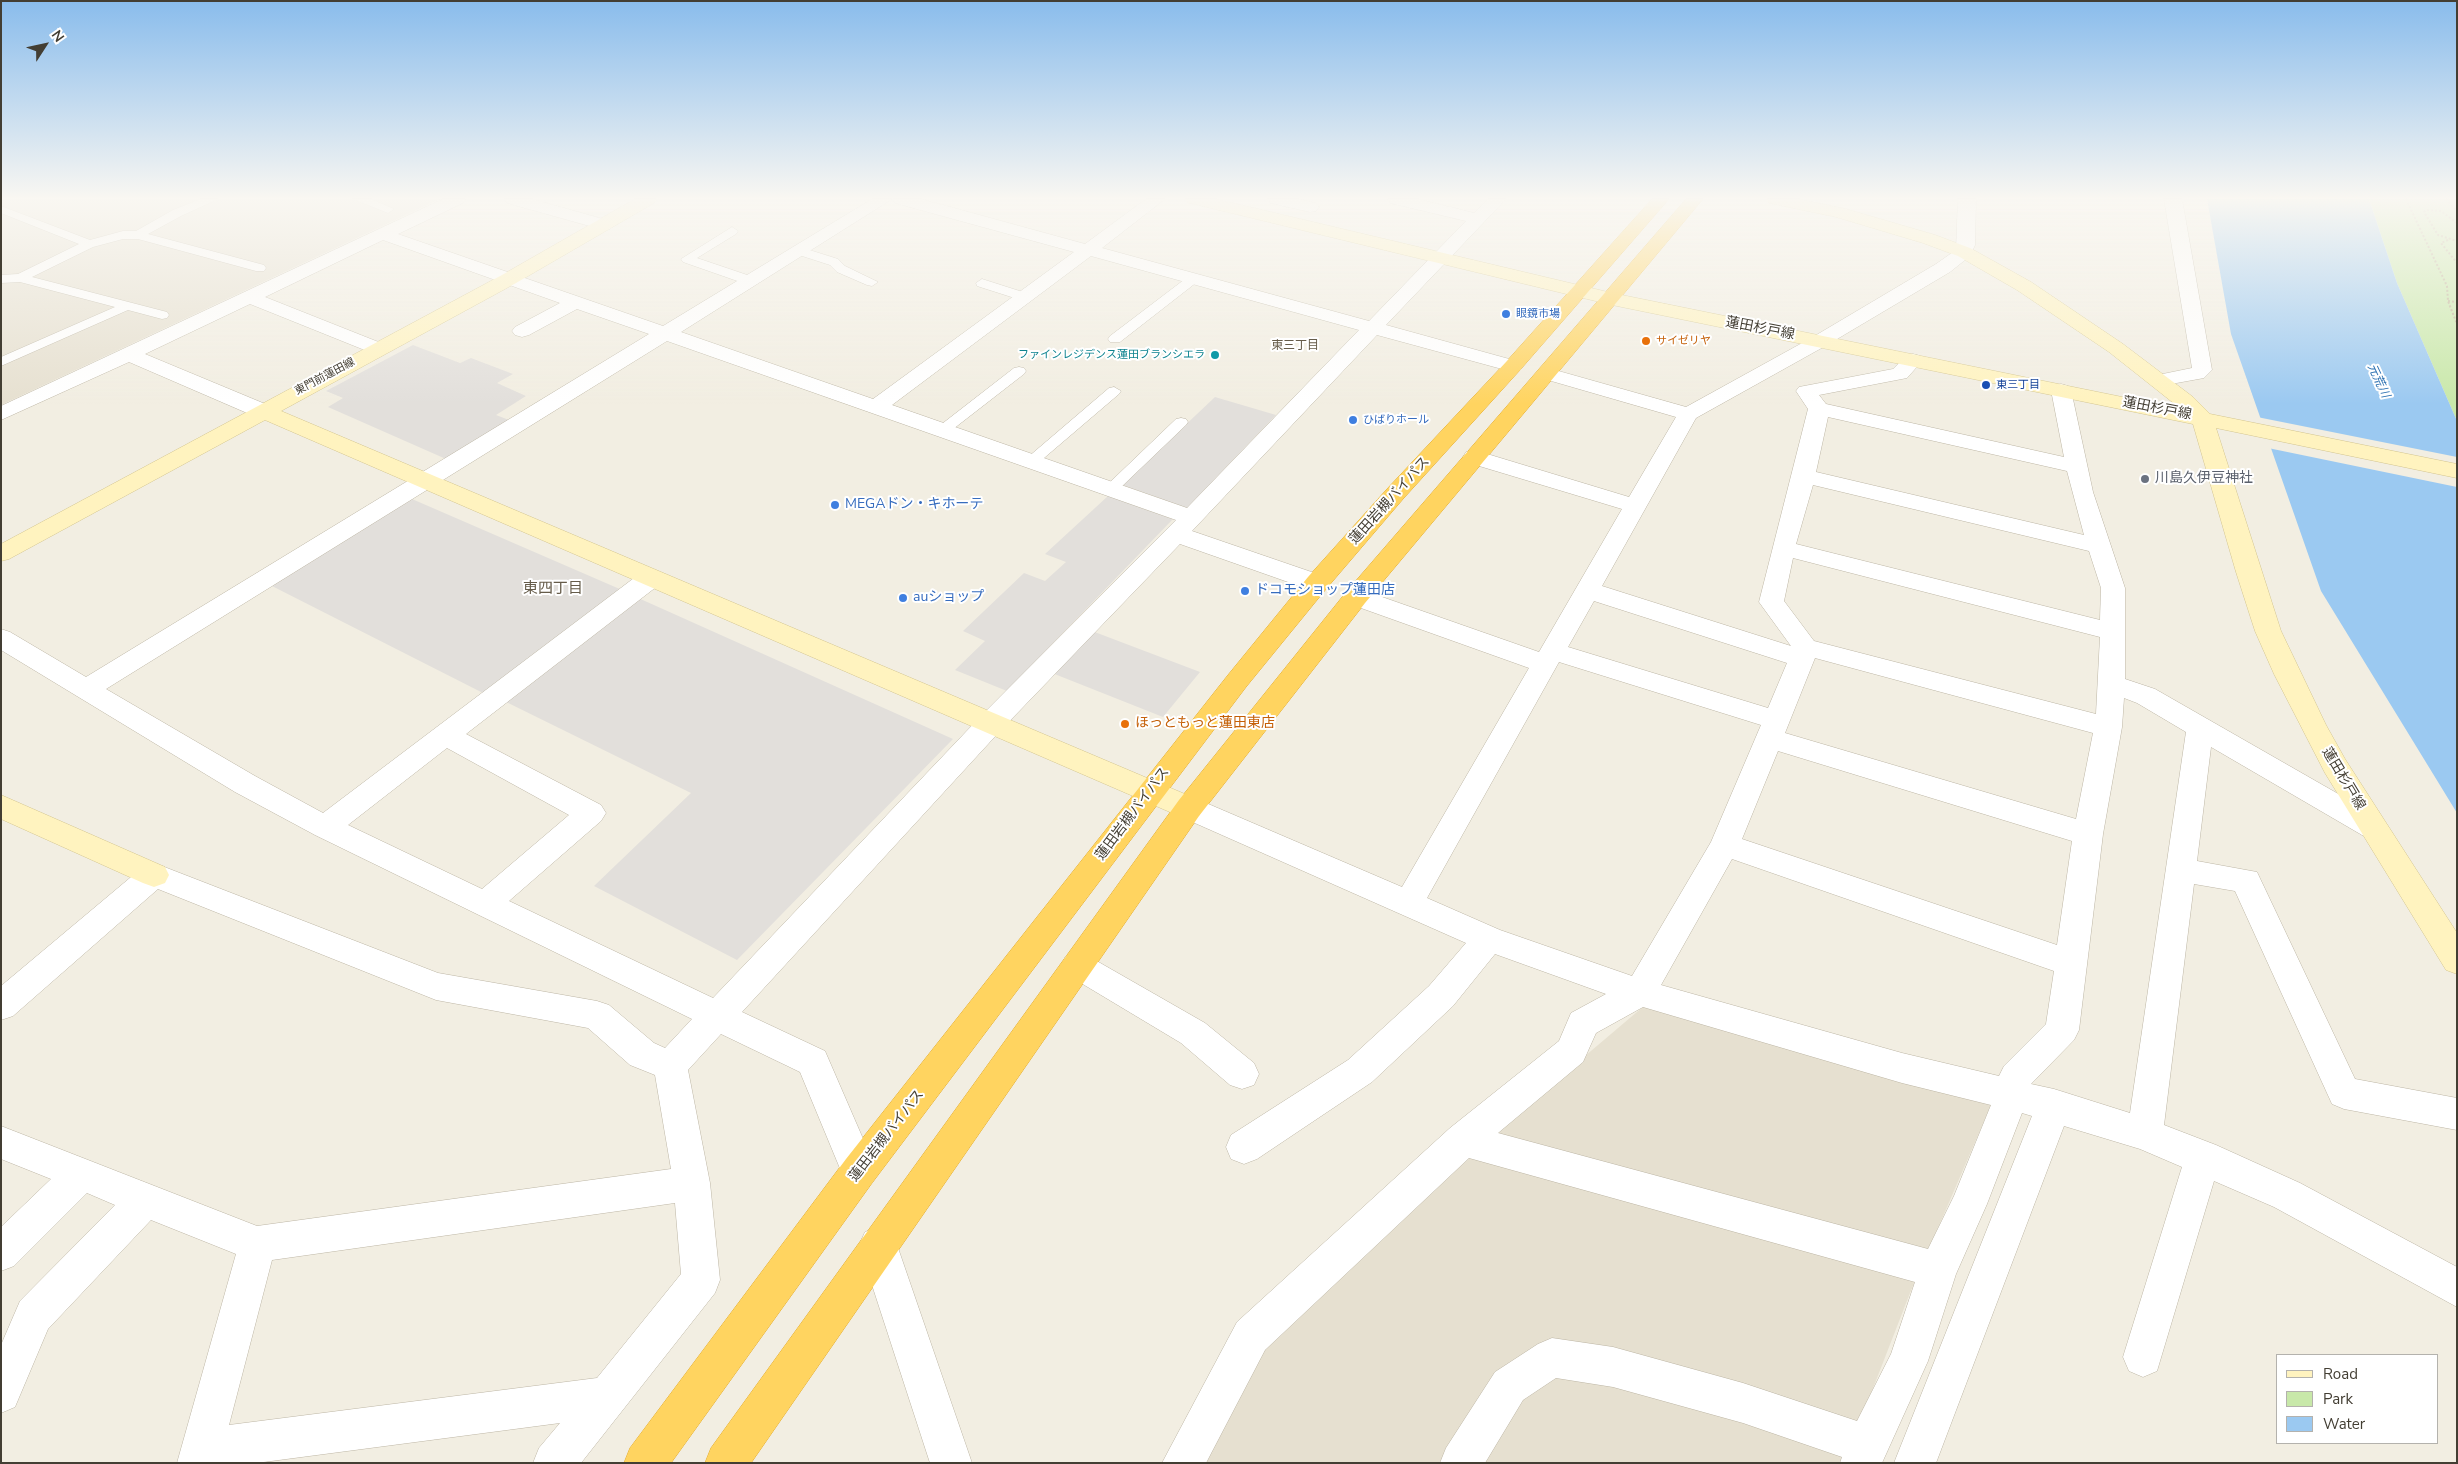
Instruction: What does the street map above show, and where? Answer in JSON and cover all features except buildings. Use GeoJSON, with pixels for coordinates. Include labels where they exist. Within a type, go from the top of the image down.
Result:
{"type":"FeatureCollection","features":[{"type":"Feature","properties":{"kind":"highway","name":"蓮田岩槻バイパス"},"geometry":{"type":"LineString","coordinates":[[646,1463],[859,1171],[1150,792],[1317,583],[1600,267]]}},
{"type":"Feature","properties":{"kind":"highway"},"geometry":{"type":"LineString","coordinates":[[730,1460],[878,1245],[1189,808],[1356,597],[1637,267]]}},
{"type":"Feature","properties":{"kind":"main road","name":"東門前蓮田線"},"geometry":{"type":"LineString","coordinates":[[1,554],[530,267]]}},
{"type":"Feature","properties":{"kind":"main road","name":"蓮田杉戸線"},"geometry":{"type":"LineString","coordinates":[[1479,267],[1612,298],[2202,418],[2248,572],[2268,631],[2312,726],[2457,961]]}},
{"type":"Feature","properties":{"kind":"main road"},"geometry":{"type":"LineString","coordinates":[[1991,267],[2024,286],[2160,380],[2186,401],[2202,418],[2457,471]]}},
{"type":"Feature","properties":{"kind":"main road"},"geometry":{"type":"LineString","coordinates":[[262,411],[1189,808]]}},
{"type":"Feature","properties":{"kind":"main road"},"geometry":{"type":"LineString","coordinates":[[1,806],[154,876]]}},
{"type":"Feature","properties":{"kind":"street"},"geometry":{"type":"LineString","coordinates":[[1,414],[311,267]]}},
{"type":"Feature","properties":{"kind":"street"},"geometry":{"type":"LineString","coordinates":[[476,267],[1111,489],[1184,526],[1317,583]]}},
{"type":"Feature","properties":{"kind":"street"},"geometry":{"type":"LineString","coordinates":[[86,689],[773,267]]}},
{"type":"Feature","properties":{"kind":"street"},"geometry":{"type":"LineString","coordinates":[[876,407],[1064,267]]}},
{"type":"Feature","properties":{"kind":"street"},"geometry":{"type":"LineString","coordinates":[[1151,267],[1513,366]]}},
{"type":"Feature","properties":{"kind":"street"},"geometry":{"type":"LineString","coordinates":[[670,1066],[991,723],[1184,526],[1430,267]]}},
{"type":"Feature","properties":{"kind":"street"},"geometry":{"type":"LineString","coordinates":[[1408,904],[1688,414],[1820,341],[1944,267]]}},
{"type":"Feature","properties":{"kind":"street"},"geometry":{"type":"LineString","coordinates":[[2160,380],[2197,374],[2202,370],[2185,267]]}},
{"type":"Feature","properties":{"kind":"street"},"geometry":{"type":"LineString","coordinates":[[248,297],[379,349]]}},
{"type":"Feature","properties":{"kind":"street"},"geometry":{"type":"LineString","coordinates":[[522,331],[575,302]]}},
{"type":"Feature","properties":{"kind":"street"},"geometry":{"type":"LineString","coordinates":[[128,354],[262,411]]}},
{"type":"Feature","properties":{"kind":"street"},"geometry":{"type":"LineString","coordinates":[[1913,360],[1900,374],[1806,391],[1819,409],[2077,467]]}},
{"type":"Feature","properties":{"kind":"street"},"geometry":{"type":"LineString","coordinates":[[1548,374],[1688,414]]}},
{"type":"Feature","properties":{"kind":"street"},"geometry":{"type":"LineString","coordinates":[[1461,1463],[1509,1386],[1552,1358],[1622,1369],[1743,1403],[1864,1454],[1908,1360],[1938,1270],[1969,1204],[2016,1077],[2062,1030],[2088,834],[2108,727],[2112,684],[2113,588],[2082,492],[2061,390]]}},
{"type":"Feature","properties":{"kind":"street"},"geometry":{"type":"LineString","coordinates":[[1804,653],[1771,602],[1783,548],[1804,476],[1819,409]]}},
{"type":"Feature","properties":{"kind":"street"},"geometry":{"type":"LineString","coordinates":[[1474,457],[1635,506]]}},
{"type":"Feature","properties":{"kind":"street"},"geometry":{"type":"LineString","coordinates":[[1804,476],[2100,546]]}},
{"type":"Feature","properties":{"kind":"street"},"geometry":{"type":"LineString","coordinates":[[1783,548],[2113,632]]}},
{"type":"Feature","properties":{"kind":"street"},"geometry":{"type":"LineString","coordinates":[[326,827],[652,578]]}},
{"type":"Feature","properties":{"kind":"street"},"geometry":{"type":"LineString","coordinates":[[1587,590],[1804,653],[2108,727]]}},
{"type":"Feature","properties":{"kind":"street"},"geometry":{"type":"LineString","coordinates":[[1356,597],[1773,729],[2088,834]]}},
{"type":"Feature","properties":{"kind":"street"},"geometry":{"type":"LineString","coordinates":[[1,638],[245,784],[326,827],[813,1062],[859,1171]]}},
{"type":"Feature","properties":{"kind":"street"},"geometry":{"type":"LineString","coordinates":[[1183,1463],[1251,1336],[1463,1140],[1571,1051],[1583,1023],[1640,992],[1725,845],[1804,653]]}},
{"type":"Feature","properties":{"kind":"street"},"geometry":{"type":"LineString","coordinates":[[2112,684],[2146,696],[2372,826]]}},
{"type":"Feature","properties":{"kind":"street"},"geometry":{"type":"LineString","coordinates":[[2145,1134],[2200,728]]}},
{"type":"Feature","properties":{"kind":"street"},"geometry":{"type":"LineString","coordinates":[[446,735],[592,813],[486,904]]}},
{"type":"Feature","properties":{"kind":"street"},"geometry":{"type":"LineString","coordinates":[[1189,808],[1489,939],[1640,992],[1724,1018],[1902,1068],[2054,1106],[2145,1134],[2203,1157],[2288,1195],[2457,1288]]}},
{"type":"Feature","properties":{"kind":"street"},"geometry":{"type":"LineString","coordinates":[[1725,845],[2070,963]]}},
{"type":"Feature","properties":{"kind":"street"},"geometry":{"type":"LineString","coordinates":[[2181,870],[2246,881],[2344,1094],[2457,1114]]}},
{"type":"Feature","properties":{"kind":"street"},"geometry":{"type":"LineString","coordinates":[[1,1006],[154,876],[436,986],[597,1015],[642,1054],[670,1066]]}},
{"type":"Feature","properties":{"kind":"street"},"geometry":{"type":"LineString","coordinates":[[1244,1147],[1360,1071],[1441,996],[1489,939]]}},
{"type":"Feature","properties":{"kind":"street"},"geometry":{"type":"LineString","coordinates":[[1077,965],[1194,1032],[1242,1074]]}},
{"type":"Feature","properties":{"kind":"street"},"geometry":{"type":"LineString","coordinates":[[554,1463],[701,1280],[692,1183],[670,1066]]}},
{"type":"Feature","properties":{"kind":"street"},"geometry":{"type":"LineString","coordinates":[[1915,1463],[2054,1106]]}},
{"type":"Feature","properties":{"kind":"street"},"geometry":{"type":"LineString","coordinates":[[1463,1140],[1938,1270]]}},
{"type":"Feature","properties":{"kind":"street"},"geometry":{"type":"LineString","coordinates":[[1,1142],[257,1244],[692,1183]]}},
{"type":"Feature","properties":{"kind":"street"},"geometry":{"type":"LineString","coordinates":[[2143,1357],[2203,1157]]}},
{"type":"Feature","properties":{"kind":"street"},"geometry":{"type":"LineString","coordinates":[[1,1253],[82,1173]]}},
{"type":"Feature","properties":{"kind":"street"},"geometry":{"type":"LineString","coordinates":[[1,1393],[34,1315],[144,1200]]}},
{"type":"Feature","properties":{"kind":"street"},"geometry":{"type":"LineString","coordinates":[[257,1244],[200,1456],[606,1398]]}},
{"type":"Feature","properties":{"kind":"street"},"geometry":{"type":"LineString","coordinates":[[878,1245],[951,1463]]}},
{"type":"Feature","properties":{"kind":"lane"},"geometry":{"type":"LineString","coordinates":[[20,278],[42,267]]}},
{"type":"Feature","properties":{"kind":"lane"},"geometry":{"type":"LineString","coordinates":[[711,267],[751,281]]}},
{"type":"Feature","properties":{"kind":"lane"},"geometry":{"type":"LineString","coordinates":[[839,267],[872,282]]}},
{"type":"Feature","properties":{"kind":"lane"},"geometry":{"type":"LineString","coordinates":[[2,279],[20,278],[162,315]]}},
{"type":"Feature","properties":{"kind":"lane"},"geometry":{"type":"LineString","coordinates":[[1115,340],[1193,279]]}},
{"type":"Feature","properties":{"kind":"lane"},"geometry":{"type":"LineString","coordinates":[[982,283],[1024,297]]}},
{"type":"Feature","properties":{"kind":"lane"},"geometry":{"type":"LineString","coordinates":[[1,362],[127,306]]}},
{"type":"Feature","properties":{"kind":"lane"},"geometry":{"type":"LineString","coordinates":[[943,430],[1019,371]]}},
{"type":"Feature","properties":{"kind":"lane"},"geometry":{"type":"LineString","coordinates":[[1032,462],[1114,391]]}},
{"type":"Feature","properties":{"kind":"lane"},"geometry":{"type":"LineString","coordinates":[[1111,489],[1181,422]]}},
{"type":"Feature","properties":{"kind":"path"},"geometry":{"type":"LineString","coordinates":[[2438,267],[2447,286],[2448,301],[2457,324]]}},
{"type":"Feature","properties":{"kind":"path"},"geometry":{"type":"LineString","coordinates":[[2448,301],[2457,302]]}},
{"type":"Feature","properties":{"kind":"shaded area"},"geometry":{"type":"Polygon","coordinates":[[[1,267],[294,267],[1,405],[1,267]]]}},
{"type":"Feature","properties":{"kind":"shaded area"},"geometry":{"type":"Polygon","coordinates":[[[413,345],[460,363],[471,358],[513,374],[497,383],[526,396],[496,415],[509,420],[446,459],[328,407],[343,398],[326,391],[413,345]]]}},
{"type":"Feature","properties":{"kind":"shaded area"},"geometry":{"type":"Polygon","coordinates":[[[1215,397],[1276,415],[1187,508],[1122,485],[1215,397]]]}},
{"type":"Feature","properties":{"kind":"shaded area"},"geometry":{"type":"Polygon","coordinates":[[[1108,496],[1173,519],[1007,691],[955,670],[985,641],[963,631],[1024,573],[1045,581],[1066,562],[1045,554],[1108,496]]]}},
{"type":"Feature","properties":{"kind":"shaded area"},"geometry":{"type":"Polygon","coordinates":[[[412,499],[622,590],[483,693],[270,585],[412,499]]]}},
{"type":"Feature","properties":{"kind":"shaded area"},"geometry":{"type":"Polygon","coordinates":[[[636,597],[953,739],[737,960],[594,886],[691,793],[496,697],[636,597]]]}},
{"type":"Feature","properties":{"kind":"shaded area"},"geometry":{"type":"Polygon","coordinates":[[[1092,631],[1200,672],[1163,717],[1052,673],[1092,631]]]}},
{"type":"Feature","properties":{"kind":"shaded area"},"geometry":{"type":"Polygon","coordinates":[[[1644,1006],[1991,1105],[1910,1293],[1844,1463],[1201,1463],[1262,1351],[1460,1162],[1644,1006]]]}},
{"type":"Feature","properties":{"kind":"green space"},"geometry":{"type":"Polygon","coordinates":[[[2392,267],[2457,267],[2457,421],[2392,267]]]}},
{"type":"Feature","properties":{"kind":"water","name":"元荒川"},"geometry":{"type":"Polygon","coordinates":[[[2219,267],[2392,267],[2457,421],[2457,813],[2321,591],[2231,334],[2219,267]]]}},
{"type":"Feature","properties":{"kind":"pier"},"geometry":{"type":"Polygon","coordinates":[[[2257,417],[2457,457],[2457,487],[2268,448],[2257,417]]]}},
{"type":"Feature","properties":{"kind":"place","name":"眼鏡市場"},"geometry":{"type":"Point","coordinates":[1506,314]}},
{"type":"Feature","properties":{"kind":"place","name":"サイゼリヤ"},"geometry":{"type":"Point","coordinates":[1646,341]}},
{"type":"Feature","properties":{"kind":"place","name":"ファインレジデンス蓮田ブランシエラ"},"geometry":{"type":"Point","coordinates":[1215,355]}},
{"type":"Feature","properties":{"kind":"place","name":"東三丁目"},"geometry":{"type":"Point","coordinates":[1986,385]}},
{"type":"Feature","properties":{"kind":"place","name":"ひばりホール"},"geometry":{"type":"Point","coordinates":[1353,420]}},
{"type":"Feature","properties":{"kind":"place","name":"川島久伊豆神社"},"geometry":{"type":"Point","coordinates":[2145,479]}},
{"type":"Feature","properties":{"kind":"place","name":"MEGAドン・キホーテ"},"geometry":{"type":"Point","coordinates":[835,505]}},
{"type":"Feature","properties":{"kind":"place","name":"ドコモショップ蓮田店"},"geometry":{"type":"Point","coordinates":[1245,591]}},
{"type":"Feature","properties":{"kind":"place","name":"auショップ"},"geometry":{"type":"Point","coordinates":[903,598]}},
{"type":"Feature","properties":{"kind":"place","name":"ほっともっと蓮田東店"},"geometry":{"type":"Point","coordinates":[1125,724]}},
{"type":"Feature","properties":{"kind":"district","name":"東三丁目"},"geometry":{"type":"Point","coordinates":[1295,346]}},
{"type":"Feature","properties":{"kind":"district","name":"東四丁目"},"geometry":{"type":"Point","coordinates":[553,589]}}]}
